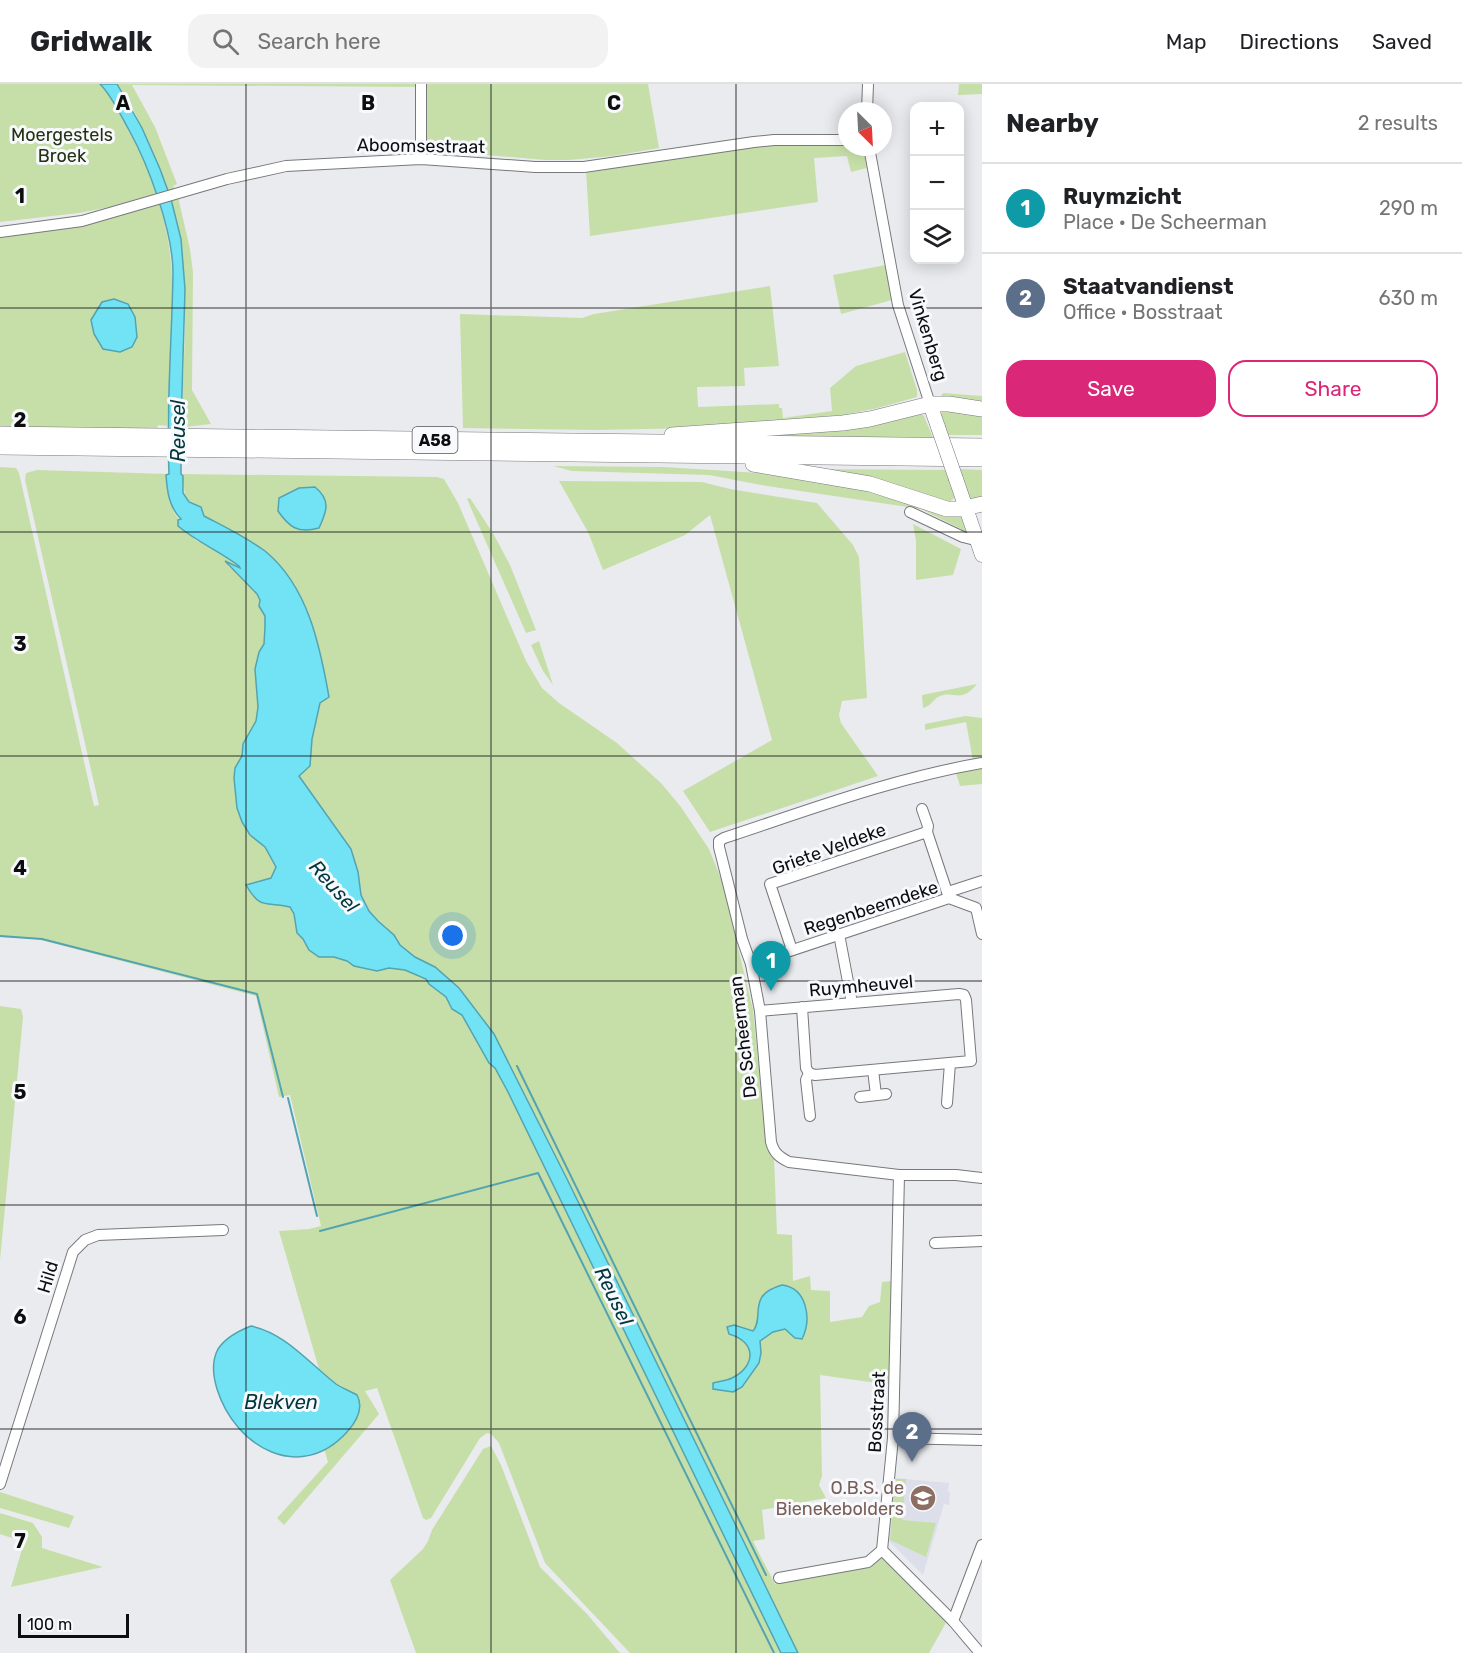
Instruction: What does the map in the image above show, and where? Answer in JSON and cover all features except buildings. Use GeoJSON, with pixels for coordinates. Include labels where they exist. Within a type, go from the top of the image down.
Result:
{"type":"FeatureCollection","features":[{"type":"Feature","properties":{"kind":"highway","name":"A58"},"geometry":{"type":"LineString","coordinates":[[580,442],[843,423],[870,419],[930,404],[949,404],[982,409]]}},
{"type":"Feature","properties":{"kind":"highway","name":"A58"},"geometry":{"type":"LineString","coordinates":[[0,434],[184,443],[694,456],[982,459]]}},
{"type":"Feature","properties":{"kind":"highway","name":"A58"},"geometry":{"type":"LineString","coordinates":[[0,447],[165,442]]}},
{"type":"Feature","properties":{"kind":"highway","name":"A58"},"geometry":{"type":"LineString","coordinates":[[184,443],[580,442],[982,446]]}},
{"type":"Feature","properties":{"kind":"highway","name":"A58"},"geometry":{"type":"LineString","coordinates":[[694,456],[794,470],[870,484],[938,507],[954,509],[982,504]]}},
{"type":"Feature","properties":{"kind":"main road","name":"Vinkenberg"},"geometry":{"type":"LineString","coordinates":[[930,404],[982,555]]}},
{"type":"Feature","properties":{"kind":"street"},"geometry":{"type":"LineString","coordinates":[[421,84],[421,159]]}},
{"type":"Feature","properties":{"kind":"street"},"geometry":{"type":"LineString","coordinates":[[867,102],[868,84]]}},
{"type":"Feature","properties":{"kind":"street","name":"Aboomsestraat"},"geometry":{"type":"LineString","coordinates":[[0,232],[82,221],[227,179],[286,166],[421,159],[535,167],[584,167],[774,140],[838,140]]}},
{"type":"Feature","properties":{"kind":"street","name":"Vinkenberg"},"geometry":{"type":"LineString","coordinates":[[871,156],[898,305],[930,404]]}},
{"type":"Feature","properties":{"kind":"street"},"geometry":{"type":"LineString","coordinates":[[910,512],[963,537],[971,539],[976,537]]}},
{"type":"Feature","properties":{"kind":"street","name":"De Scheerman"},"geometry":{"type":"LineString","coordinates":[[982,763],[887,785],[719,841],[732,903],[751,964],[760,1011],[773,1151],[789,1162],[899,1175],[956,1175],[982,1178]]}},
{"type":"Feature","properties":{"kind":"street"},"geometry":{"type":"LineString","coordinates":[[922,809],[928,826],[927,832],[948,895]]}},
{"type":"Feature","properties":{"kind":"street","name":"Griete Veldeke"},"geometry":{"type":"LineString","coordinates":[[792,950],[770,885],[927,832]]}},
{"type":"Feature","properties":{"kind":"street","name":"Regenbeemdeke"},"geometry":{"type":"LineString","coordinates":[[751,964],[982,881]]}},
{"type":"Feature","properties":{"kind":"street","name":"Regenbeemdeke"},"geometry":{"type":"LineString","coordinates":[[948,895],[976,908],[982,934]]}},
{"type":"Feature","properties":{"kind":"street"},"geometry":{"type":"LineString","coordinates":[[839,934],[852,1003]]}},
{"type":"Feature","properties":{"kind":"street","name":"Ruymheuvel"},"geometry":{"type":"LineString","coordinates":[[760,1011],[964,995],[971,1061],[950,1063]]}},
{"type":"Feature","properties":{"kind":"street"},"geometry":{"type":"LineString","coordinates":[[802,1007],[806,1068],[809,1073],[815,1076],[950,1063],[947,1102]]}},
{"type":"Feature","properties":{"kind":"street"},"geometry":{"type":"LineString","coordinates":[[860,1097],[881,1095],[873,1070]]}},
{"type":"Feature","properties":{"kind":"street"},"geometry":{"type":"LineString","coordinates":[[809,1073],[806,1080],[810,1116]]}},
{"type":"Feature","properties":{"kind":"street","name":"Bosstraat"},"geometry":{"type":"LineString","coordinates":[[882,1550],[893,1438],[899,1175]]}},
{"type":"Feature","properties":{"kind":"street","name":"Hild"},"geometry":{"type":"LineString","coordinates":[[0,1484],[73,1252],[85,1240],[98,1235],[222,1230]]}},
{"type":"Feature","properties":{"kind":"street"},"geometry":{"type":"LineString","coordinates":[[935,1243],[982,1240]]}},
{"type":"Feature","properties":{"kind":"street"},"geometry":{"type":"LineString","coordinates":[[893,1438],[982,1440]]}},
{"type":"Feature","properties":{"kind":"street"},"geometry":{"type":"LineString","coordinates":[[953,1621],[982,1545]]}},
{"type":"Feature","properties":{"kind":"street"},"geometry":{"type":"LineString","coordinates":[[778,1578],[868,1562],[882,1550],[953,1621],[980,1653]]}},
{"type":"Feature","properties":{"kind":"shaded area"},"geometry":{"type":"Polygon","coordinates":[[[895,1478],[949,1483],[949,1505],[944,1504],[923,1575],[889,1541],[895,1478]]]}},
{"type":"Feature","properties":{"kind":"green space","name":"Moergestels Broek"},"geometry":{"type":"Polygon","coordinates":[[[0,84],[112,84],[150,146],[135,113],[117,84],[415,84],[415,87],[132,85],[155,127],[177,184],[173,186],[176,191],[79,213],[0,222],[0,84]]]}},
{"type":"Feature","properties":{"kind":"green space"},"geometry":{"type":"Polygon","coordinates":[[[427,84],[648,84],[659,148],[613,156],[569,160],[429,150],[427,146],[427,84]]]}},
{"type":"Feature","properties":{"kind":"green space"},"geometry":{"type":"Polygon","coordinates":[[[959,84],[982,84],[982,94],[958,95],[959,84]]]}},
{"type":"Feature","properties":{"kind":"green space"},"geometry":{"type":"Polygon","coordinates":[[[838,143],[838,156],[847,156],[814,158],[818,202],[590,236],[586,170],[744,146],[838,143]]]}},
{"type":"Feature","properties":{"kind":"green space"},"geometry":{"type":"Polygon","coordinates":[[[847,156],[864,156],[867,168],[851,172],[847,156]]]}},
{"type":"Feature","properties":{"kind":"green space"},"geometry":{"type":"Polygon","coordinates":[[[178,197],[193,272],[192,390],[211,424],[185,427],[181,427],[185,341],[184,284],[178,228],[171,199],[178,197]]]}},
{"type":"Feature","properties":{"kind":"green space"},"geometry":{"type":"Polygon","coordinates":[[[159,203],[171,257],[173,285],[167,426],[158,425],[157,429],[0,428],[0,235],[159,203]]]}},
{"type":"Feature","properties":{"kind":"green space"},"geometry":{"type":"Polygon","coordinates":[[[886,265],[892,300],[841,314],[833,275],[886,265]]]}},
{"type":"Feature","properties":{"kind":"green space"},"geometry":{"type":"Polygon","coordinates":[[[770,286],[779,366],[744,368],[745,386],[697,387],[698,407],[779,404],[783,418],[832,411],[830,388],[856,366],[905,352],[917,390],[917,397],[843,415],[696,428],[597,430],[463,428],[460,314],[582,318],[594,314],[770,286]]]}},
{"type":"Feature","properties":{"kind":"green space"},"geometry":{"type":"Polygon","coordinates":[[[943,393],[982,396],[982,404],[941,396],[943,393]]]}},
{"type":"Feature","properties":{"kind":"green space"},"geometry":{"type":"Polygon","coordinates":[[[942,410],[982,413],[982,435],[948,435],[941,418],[942,410]]]}},
{"type":"Feature","properties":{"kind":"green space"},"geometry":{"type":"Polygon","coordinates":[[[918,411],[924,416],[933,438],[742,436],[918,411]]]}},
{"type":"Feature","properties":{"kind":"green space"},"geometry":{"type":"Polygon","coordinates":[[[553,466],[664,467],[759,473],[868,489],[962,514],[968,534],[959,533],[961,529],[921,509],[709,475],[572,471],[553,466]]]}},
{"type":"Feature","properties":{"kind":"green space"},"geometry":{"type":"Polygon","coordinates":[[[0,467],[16,468],[19,473],[94,806],[99,805],[25,480],[26,473],[37,470],[169,474],[166,475],[169,500],[175,514],[195,540],[239,566],[240,568],[230,563],[228,566],[241,576],[257,594],[260,600],[259,606],[265,616],[265,627],[264,644],[259,652],[255,669],[258,707],[256,722],[243,744],[242,756],[235,768],[234,778],[250,835],[265,847],[276,867],[271,878],[246,886],[260,902],[290,907],[294,914],[297,933],[309,950],[319,957],[334,957],[354,966],[377,971],[389,968],[405,970],[426,979],[446,997],[452,1009],[462,1015],[508,1092],[781,1653],[630,1653],[545,1563],[499,1443],[491,1434],[487,1433],[480,1438],[431,1518],[426,1520],[423,1518],[377,1388],[365,1391],[379,1414],[284,1525],[277,1518],[328,1462],[324,1449],[331,1446],[359,1399],[355,1393],[338,1385],[319,1369],[279,1231],[321,1226],[290,1095],[279,1097],[256,996],[37,939],[0,937],[0,467]]]}},
{"type":"Feature","properties":{"kind":"green space"},"geometry":{"type":"Polygon","coordinates":[[[811,469],[945,470],[956,497],[949,502],[811,469]]]}},
{"type":"Feature","properties":{"kind":"green space"},"geometry":{"type":"Polygon","coordinates":[[[960,469],[982,470],[982,501],[970,498],[960,469]]]}},
{"type":"Feature","properties":{"kind":"green space"},"geometry":{"type":"Polygon","coordinates":[[[181,474],[437,477],[444,479],[458,503],[526,661],[542,688],[559,703],[617,743],[661,783],[681,807],[709,849],[722,881],[753,1010],[765,1129],[774,1158],[777,1234],[792,1235],[793,1281],[810,1276],[811,1290],[830,1291],[830,1322],[862,1317],[869,1306],[880,1302],[882,1282],[892,1281],[891,1385],[820,1375],[822,1476],[819,1485],[826,1498],[762,1510],[765,1539],[753,1541],[775,1584],[879,1555],[948,1619],[929,1653],[798,1653],[494,1034],[459,988],[435,967],[415,957],[400,945],[394,935],[369,911],[361,895],[358,872],[351,849],[299,775],[310,766],[312,739],[320,703],[295,585],[242,536],[204,516],[201,507],[186,498],[181,474]],[[788,1286],[769,1290],[760,1304],[757,1326],[753,1331],[734,1325],[747,1344],[749,1359],[736,1375],[713,1383],[713,1389],[733,1392],[745,1382],[758,1364],[760,1341],[773,1332],[785,1329],[795,1338],[804,1334],[805,1307],[795,1291],[788,1286]]]}},
{"type":"Feature","properties":{"kind":"green space"},"geometry":{"type":"Polygon","coordinates":[[[559,481],[702,482],[730,489],[817,503],[853,545],[859,557],[867,698],[842,701],[839,715],[841,723],[878,776],[710,832],[683,791],[772,740],[710,515],[685,535],[603,570],[588,532],[559,481]]]}},
{"type":"Feature","properties":{"kind":"green space"},"geometry":{"type":"Polygon","coordinates":[[[470,498],[510,565],[536,630],[526,633],[467,499],[470,498]]]}},
{"type":"Feature","properties":{"kind":"green space"},"geometry":{"type":"Polygon","coordinates":[[[913,524],[961,549],[953,575],[916,580],[916,541],[913,524]]]}},
{"type":"Feature","properties":{"kind":"green space"},"geometry":{"type":"Polygon","coordinates":[[[539,641],[553,685],[543,671],[531,645],[539,641]]]}},
{"type":"Feature","properties":{"kind":"green space"},"geometry":{"type":"Polygon","coordinates":[[[977,684],[966,694],[944,695],[923,708],[922,695],[977,684]]]}},
{"type":"Feature","properties":{"kind":"green space"},"geometry":{"type":"Polygon","coordinates":[[[965,716],[982,718],[982,760],[973,761],[966,722],[925,730],[925,724],[965,716]]]}},
{"type":"Feature","properties":{"kind":"green space"},"geometry":{"type":"Polygon","coordinates":[[[982,769],[982,784],[960,786],[956,773],[982,769]]]}},
{"type":"Feature","properties":{"kind":"green space"},"geometry":{"type":"Polygon","coordinates":[[[0,1006],[21,1009],[23,1017],[0,1260],[0,1006]]]}},
{"type":"Feature","properties":{"kind":"green space"},"geometry":{"type":"Polygon","coordinates":[[[491,1446],[501,1465],[540,1567],[587,1614],[620,1653],[416,1653],[390,1580],[423,1549],[432,1530],[483,1449],[491,1446]]]}},
{"type":"Feature","properties":{"kind":"green space"},"geometry":{"type":"Polygon","coordinates":[[[895,1479],[906,1479],[902,1520],[936,1523],[926,1557],[890,1540],[895,1479]]]}},
{"type":"Feature","properties":{"kind":"green space"},"geometry":{"type":"Polygon","coordinates":[[[0,1492],[74,1516],[69,1528],[0,1508],[0,1492]]]}},
{"type":"Feature","properties":{"kind":"green space"},"geometry":{"type":"Polygon","coordinates":[[[0,1513],[33,1523],[42,1537],[42,1548],[103,1567],[11,1587],[24,1542],[0,1534],[0,1513]]]}},
{"type":"Feature","properties":{"kind":"water","name":"Reusel"},"geometry":{"type":"Polygon","coordinates":[[[100,84],[117,84],[142,128],[171,199],[181,239],[185,289],[181,427],[183,493],[189,502],[201,507],[204,516],[258,546],[280,565],[302,599],[316,638],[329,697],[320,703],[312,739],[310,766],[299,776],[351,849],[358,872],[361,895],[369,911],[394,935],[400,945],[415,957],[435,967],[459,988],[494,1034],[798,1653],[781,1653],[508,1092],[462,1015],[452,1009],[446,997],[426,979],[405,970],[389,968],[377,971],[354,966],[334,957],[319,957],[309,950],[297,933],[294,914],[290,907],[260,902],[246,885],[271,878],[276,867],[265,847],[250,835],[242,822],[237,808],[234,778],[235,768],[242,756],[243,744],[256,721],[258,707],[255,669],[259,652],[264,644],[265,616],[259,606],[260,600],[257,594],[225,561],[240,568],[239,566],[178,526],[178,520],[181,519],[169,498],[166,475],[169,474],[173,273],[169,238],[158,200],[137,145],[116,106],[100,84]]]}},
{"type":"Feature","properties":{"kind":"water"},"geometry":{"type":"Polygon","coordinates":[[[114,299],[128,304],[135,317],[137,337],[132,347],[120,352],[103,349],[94,334],[91,320],[102,302],[114,299]]]}},
{"type":"Feature","properties":{"kind":"water"},"geometry":{"type":"Polygon","coordinates":[[[315,487],[324,496],[326,506],[319,528],[305,530],[295,528],[278,511],[279,498],[299,488],[315,487]]]}},
{"type":"Feature","properties":{"kind":"water"},"geometry":{"type":"Polygon","coordinates":[[[782,1285],[797,1292],[805,1306],[807,1323],[802,1339],[795,1338],[785,1329],[773,1332],[760,1341],[759,1363],[742,1387],[733,1392],[713,1389],[713,1383],[732,1378],[746,1367],[749,1361],[749,1348],[738,1338],[729,1334],[727,1327],[734,1325],[753,1331],[758,1319],[760,1300],[771,1289],[782,1285]]]}},
{"type":"Feature","properties":{"kind":"water","name":"Blekven"},"geometry":{"type":"Polygon","coordinates":[[[251,1326],[286,1342],[336,1384],[357,1395],[360,1405],[356,1419],[347,1432],[329,1447],[309,1455],[290,1457],[271,1452],[254,1442],[238,1428],[226,1410],[214,1379],[216,1354],[229,1338],[251,1326]]]}},
{"type":"Feature","properties":{"kind":"waterway"},"geometry":{"type":"LineString","coordinates":[[0,936],[42,939],[257,994],[283,1097]]}},
{"type":"Feature","properties":{"kind":"waterway","name":"Reusel"},"geometry":{"type":"LineString","coordinates":[[517,1066],[766,1575]]}},
{"type":"Feature","properties":{"kind":"waterway"},"geometry":{"type":"LineString","coordinates":[[288,1098],[317,1216]]}},
{"type":"Feature","properties":{"kind":"waterway","name":"Reusel"},"geometry":{"type":"LineString","coordinates":[[320,1231],[538,1173],[774,1653]]}},
{"type":"Feature","properties":{"kind":"place","name":"Ruymzicht"},"geometry":{"type":"Point","coordinates":[771,991]}},
{"type":"Feature","properties":{"kind":"place","name":"Staatvandienst"},"geometry":{"type":"Point","coordinates":[912,1462]}},
{"type":"Feature","properties":{"kind":"place","name":"O.B.S. de Bienekebolders"},"geometry":{"type":"Point","coordinates":[923,1498]}}]}
